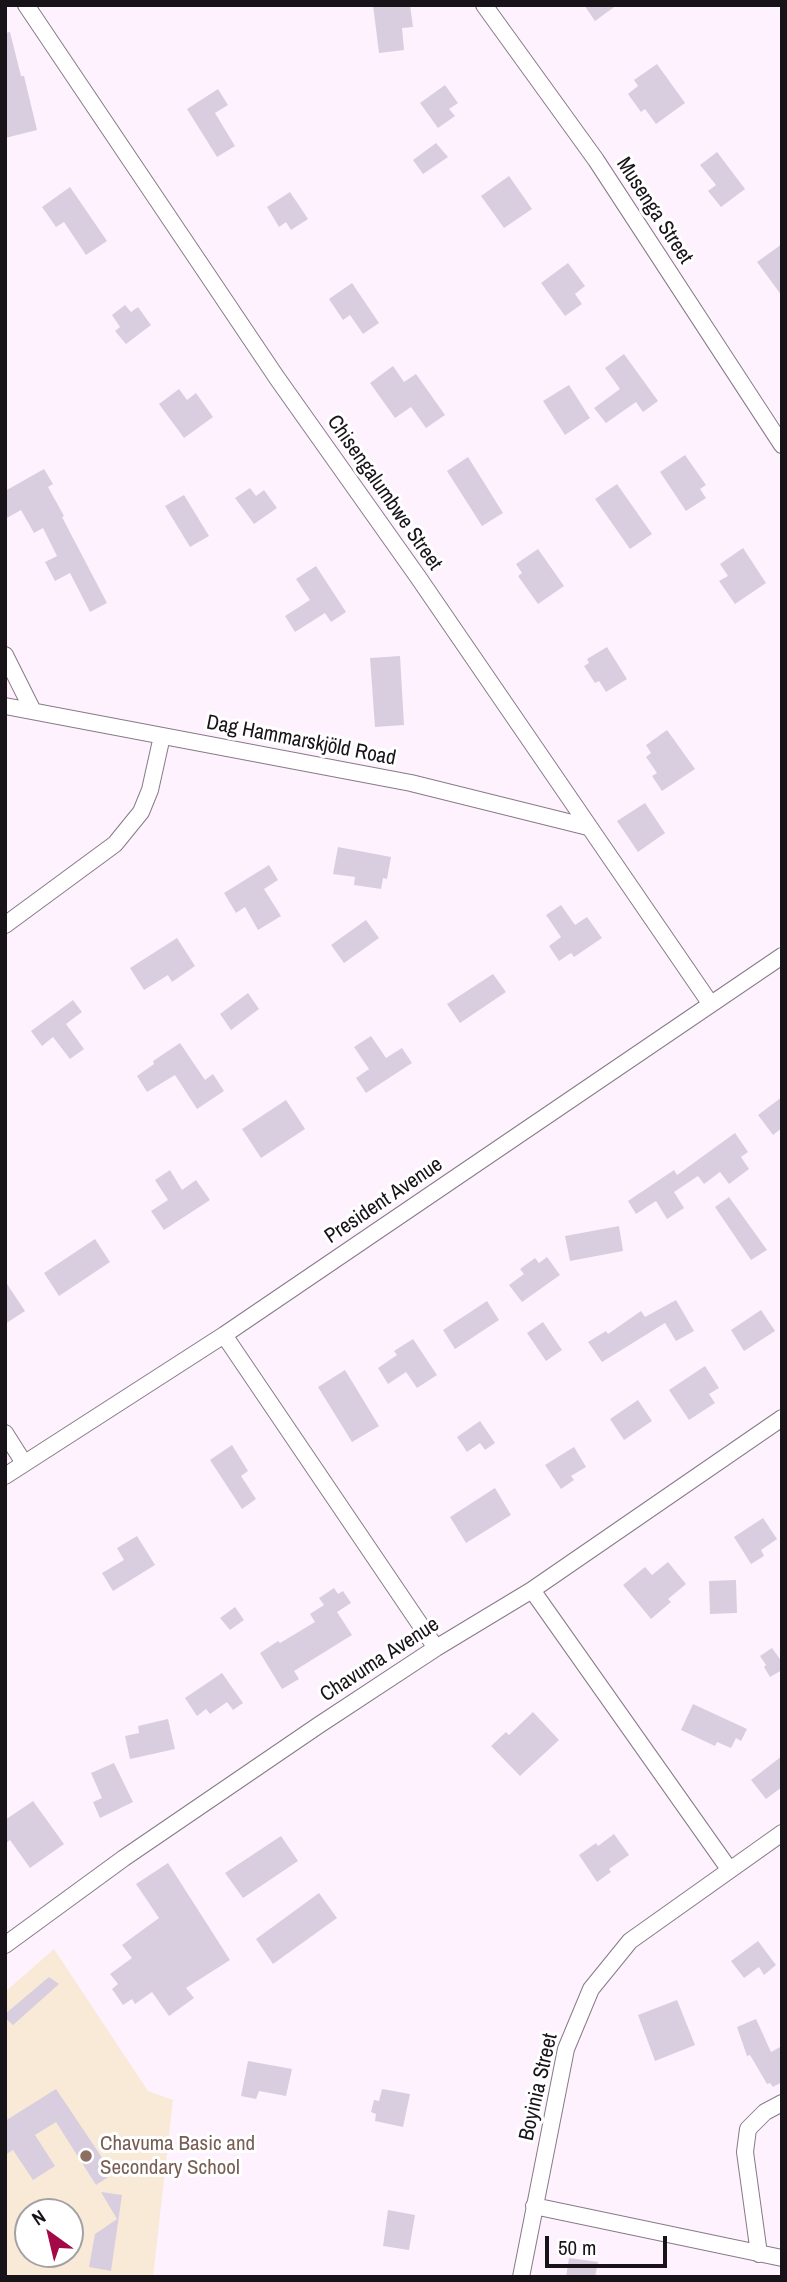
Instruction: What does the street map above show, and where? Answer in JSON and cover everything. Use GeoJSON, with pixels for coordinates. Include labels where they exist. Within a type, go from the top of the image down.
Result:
{"type":"FeatureCollection","features":[{"type":"Feature","properties":{"kind":"street","name":"Chisengalumbwe Street"},"geometry":{"type":"LineString","coordinates":[[26,5],[277,378],[418,577],[710,1003]]}},
{"type":"Feature","properties":{"kind":"street","name":"Musenga Street"},"geometry":{"type":"LineString","coordinates":[[484,5],[596,160],[782,444]]}},
{"type":"Feature","properties":{"kind":"street"},"geometry":{"type":"LineString","coordinates":[[277,378],[710,1003]]}},
{"type":"Feature","properties":{"kind":"street"},"geometry":{"type":"LineString","coordinates":[[5,655],[33,712]]}},
{"type":"Feature","properties":{"kind":"street","name":"Dag Hammarskjöld Road"},"geometry":{"type":"LineString","coordinates":[[5,706],[411,783],[588,827]]}},
{"type":"Feature","properties":{"kind":"street"},"geometry":{"type":"LineString","coordinates":[[5,925],[115,844],[141,813],[150,790],[162,736]]}},
{"type":"Feature","properties":{"kind":"street","name":"President Avenue"},"geometry":{"type":"LineString","coordinates":[[5,1476],[224,1335],[782,956]]}},
{"type":"Feature","properties":{"kind":"street"},"geometry":{"type":"LineString","coordinates":[[224,1335],[436,1648]]}},
{"type":"Feature","properties":{"kind":"street","name":"Chavuma Avenue"},"geometry":{"type":"LineString","coordinates":[[5,1945],[136,1850],[319,1725],[436,1648],[532,1590],[782,1418]]}},
{"type":"Feature","properties":{"kind":"street"},"geometry":{"type":"LineString","coordinates":[[5,1433],[24,1463]]}},
{"type":"Feature","properties":{"kind":"street"},"geometry":{"type":"LineString","coordinates":[[532,1590],[729,1869]]}},
{"type":"Feature","properties":{"kind":"street","name":"Boyinia Street"},"geometry":{"type":"LineString","coordinates":[[521,2277],[566,2049],[590,1989],[630,1941],[782,1833]]}},
{"type":"Feature","properties":{"kind":"street"},"geometry":{"type":"LineString","coordinates":[[759,2254],[745,2152],[748,2129],[765,2112],[782,2104]]}},
{"type":"Feature","properties":{"kind":"street"},"geometry":{"type":"LineString","coordinates":[[534,2206],[782,2258]]}},
{"type":"Feature","properties":{"kind":"shaded area","name":"Chavuma Basic and Secondary School"},"geometry":{"type":"Polygon","coordinates":[[[54,1949],[148,2091],[173,2100],[153,2277],[5,2277],[5,1992],[54,1949]]]}},
{"type":"Feature","properties":{"kind":"building"},"geometry":{"type":"Polygon","coordinates":[[[373,5],[410,5],[413,27],[402,28],[404,50],[379,53],[373,5]]]}},
{"type":"Feature","properties":{"kind":"building"},"geometry":{"type":"Polygon","coordinates":[[[584,5],[617,5],[595,21],[584,5]]]}},
{"type":"Feature","properties":{"kind":"building"},"geometry":{"type":"Polygon","coordinates":[[[10,32],[37,130],[5,138],[5,33],[10,32]]]}},
{"type":"Feature","properties":{"kind":"building"},"geometry":{"type":"Polygon","coordinates":[[[657,64],[685,103],[656,124],[645,109],[641,112],[628,94],[638,86],[634,80],[657,64]]]}},
{"type":"Feature","properties":{"kind":"building"},"geometry":{"type":"Polygon","coordinates":[[[445,85],[458,103],[449,109],[455,116],[438,128],[420,103],[445,85]]]}},
{"type":"Feature","properties":{"kind":"building"},"geometry":{"type":"Polygon","coordinates":[[[218,89],[228,105],[215,113],[235,146],[217,157],[187,109],[218,89]]]}},
{"type":"Feature","properties":{"kind":"building"},"geometry":{"type":"Polygon","coordinates":[[[436,143],[448,157],[423,174],[413,160],[436,143]]]}},
{"type":"Feature","properties":{"kind":"building"},"geometry":{"type":"Polygon","coordinates":[[[717,152],[745,189],[721,207],[708,191],[716,185],[700,165],[717,152]]]}},
{"type":"Feature","properties":{"kind":"building"},"geometry":{"type":"Polygon","coordinates":[[[509,176],[532,209],[504,228],[481,196],[509,176]]]}},
{"type":"Feature","properties":{"kind":"building"},"geometry":{"type":"Polygon","coordinates":[[[70,187],[107,241],[86,255],[64,222],[56,227],[42,207],[70,187]]]}},
{"type":"Feature","properties":{"kind":"building"},"geometry":{"type":"Polygon","coordinates":[[[290,192],[308,219],[291,230],[286,222],[279,227],[267,207],[290,192]]]}},
{"type":"Feature","properties":{"kind":"building"},"geometry":{"type":"Polygon","coordinates":[[[782,244],[782,296],[757,262],[782,244]]]}},
{"type":"Feature","properties":{"kind":"building"},"geometry":{"type":"Polygon","coordinates":[[[568,263],[585,286],[575,294],[582,304],[565,316],[541,283],[568,263]]]}},
{"type":"Feature","properties":{"kind":"building"},"geometry":{"type":"Polygon","coordinates":[[[352,283],[379,323],[363,334],[350,315],[343,320],[329,299],[352,283]]]}},
{"type":"Feature","properties":{"kind":"building"},"geometry":{"type":"Polygon","coordinates":[[[125,305],[131,312],[138,307],[151,325],[126,344],[115,331],[120,327],[112,315],[125,305]]]}},
{"type":"Feature","properties":{"kind":"building"},"geometry":{"type":"Polygon","coordinates":[[[624,354],[658,401],[643,412],[636,402],[606,423],[594,408],[620,389],[605,368],[624,354]]]}},
{"type":"Feature","properties":{"kind":"building"},"geometry":{"type":"Polygon","coordinates":[[[393,366],[404,382],[416,374],[445,415],[426,428],[411,407],[395,418],[370,383],[393,366]]]}},
{"type":"Feature","properties":{"kind":"building"},"geometry":{"type":"Polygon","coordinates":[[[569,385],[590,418],[565,435],[543,401],[569,385]]]}},
{"type":"Feature","properties":{"kind":"building"},"geometry":{"type":"Polygon","coordinates":[[[179,389],[187,400],[196,393],[213,417],[184,438],[159,404],[179,389]]]}},
{"type":"Feature","properties":{"kind":"building"},"geometry":{"type":"Polygon","coordinates":[[[685,455],[706,485],[700,489],[706,498],[686,511],[660,472],[685,455]]]}},
{"type":"Feature","properties":{"kind":"building"},"geometry":{"type":"Polygon","coordinates":[[[468,457],[503,513],[482,526],[447,471],[468,457]]]}},
{"type":"Feature","properties":{"kind":"building"},"geometry":{"type":"Polygon","coordinates":[[[44,469],[53,484],[48,487],[64,516],[62,517],[107,603],[90,612],[70,573],[55,581],[45,562],[57,556],[43,528],[34,533],[21,510],[5,519],[5,491],[44,469]]]}},
{"type":"Feature","properties":{"kind":"building"},"geometry":{"type":"Polygon","coordinates":[[[617,484],[652,534],[630,549],[595,499],[617,484]]]}},
{"type":"Feature","properties":{"kind":"building"},"geometry":{"type":"Polygon","coordinates":[[[250,488],[256,496],[264,490],[277,508],[254,524],[235,498],[250,488]]]}},
{"type":"Feature","properties":{"kind":"building"},"geometry":{"type":"Polygon","coordinates":[[[184,495],[209,536],[190,547],[165,506],[184,495]]]}},
{"type":"Feature","properties":{"kind":"building"},"geometry":{"type":"Polygon","coordinates":[[[743,548],[766,583],[735,604],[719,581],[728,576],[720,564],[743,548]]]}},
{"type":"Feature","properties":{"kind":"building"},"geometry":{"type":"Polygon","coordinates":[[[538,549],[564,586],[538,604],[518,576],[522,573],[516,564],[538,549]]]}},
{"type":"Feature","properties":{"kind":"building"},"geometry":{"type":"Polygon","coordinates":[[[316,566],[346,612],[331,622],[325,613],[295,632],[285,616],[310,600],[296,579],[316,566]]]}},
{"type":"Feature","properties":{"kind":"building"},"geometry":{"type":"Polygon","coordinates":[[[607,647],[627,679],[606,692],[599,681],[595,683],[584,666],[589,663],[587,659],[607,647]]]}},
{"type":"Feature","properties":{"kind":"building"},"geometry":{"type":"Polygon","coordinates":[[[400,656],[404,725],[375,727],[370,658],[400,656]]]}},
{"type":"Feature","properties":{"kind":"building"},"geometry":{"type":"Polygon","coordinates":[[[667,730],[695,769],[662,791],[652,776],[657,773],[646,757],[651,753],[646,745],[667,730]]]}},
{"type":"Feature","properties":{"kind":"building"},"geometry":{"type":"Polygon","coordinates":[[[645,803],[665,833],[638,852],[617,821],[645,803]]]}},
{"type":"Feature","properties":{"kind":"building"},"geometry":{"type":"Polygon","coordinates":[[[338,847],[391,857],[387,879],[383,878],[381,889],[354,885],[355,877],[333,874],[338,847]]]}},
{"type":"Feature","properties":{"kind":"building"},"geometry":{"type":"Polygon","coordinates":[[[269,865],[278,880],[264,889],[281,916],[258,930],[245,907],[236,913],[224,893],[269,865]]]}},
{"type":"Feature","properties":{"kind":"building"},"geometry":{"type":"Polygon","coordinates":[[[561,905],[575,925],[587,917],[602,938],[574,957],[571,953],[559,961],[549,946],[561,937],[546,915],[561,905]]]}},
{"type":"Feature","properties":{"kind":"building"},"geometry":{"type":"Polygon","coordinates":[[[366,920],[379,938],[344,963],[331,945],[366,920]]]}},
{"type":"Feature","properties":{"kind":"building"},"geometry":{"type":"Polygon","coordinates":[[[177,938],[195,966],[172,982],[168,975],[144,990],[130,968],[177,938]]]}},
{"type":"Feature","properties":{"kind":"building"},"geometry":{"type":"Polygon","coordinates":[[[493,974],[506,992],[460,1023],[447,1004],[493,974]]]}},
{"type":"Feature","properties":{"kind":"building"},"geometry":{"type":"Polygon","coordinates":[[[248,993],[259,1009],[231,1030],[220,1014],[248,993]]]}},
{"type":"Feature","properties":{"kind":"building"},"geometry":{"type":"Polygon","coordinates":[[[73,1000],[82,1012],[66,1024],[84,1049],[70,1059],[53,1037],[42,1046],[31,1031],[73,1000]]]}},
{"type":"Feature","properties":{"kind":"building"},"geometry":{"type":"Polygon","coordinates":[[[371,1036],[386,1058],[402,1048],[412,1063],[366,1093],[356,1078],[369,1069],[354,1047],[371,1036]]]}},
{"type":"Feature","properties":{"kind":"building"},"geometry":{"type":"Polygon","coordinates":[[[180,1043],[205,1080],[213,1074],[224,1091],[197,1109],[175,1075],[147,1092],[137,1076],[154,1064],[153,1061],[180,1043]]]}},
{"type":"Feature","properties":{"kind":"building"},"geometry":{"type":"Polygon","coordinates":[[[782,1097],[782,1128],[773,1135],[758,1115],[782,1097]]]}},
{"type":"Feature","properties":{"kind":"building"},"geometry":{"type":"Polygon","coordinates":[[[286,1100],[305,1129],[261,1158],[242,1129],[286,1100]]]}},
{"type":"Feature","properties":{"kind":"building"},"geometry":{"type":"Polygon","coordinates":[[[735,1133],[748,1152],[741,1157],[749,1169],[729,1184],[720,1172],[704,1184],[698,1176],[674,1192],[684,1208],[667,1219],[656,1201],[636,1214],[628,1201],[674,1170],[677,1175],[735,1133]]]}},
{"type":"Feature","properties":{"kind":"building"},"geometry":{"type":"Polygon","coordinates":[[[170,1170],[182,1190],[196,1180],[210,1200],[164,1230],[151,1211],[168,1200],[155,1180],[170,1170]]]}},
{"type":"Feature","properties":{"kind":"building"},"geometry":{"type":"Polygon","coordinates":[[[729,1197],[767,1250],[751,1260],[715,1207],[729,1197]]]}},
{"type":"Feature","properties":{"kind":"building"},"geometry":{"type":"Polygon","coordinates":[[[619,1226],[623,1251],[570,1261],[565,1236],[619,1226]]]}},
{"type":"Feature","properties":{"kind":"building"},"geometry":{"type":"Polygon","coordinates":[[[95,1239],[110,1262],[59,1296],[44,1273],[95,1239]]]}},
{"type":"Feature","properties":{"kind":"building"},"geometry":{"type":"Polygon","coordinates":[[[547,1257],[560,1275],[522,1302],[509,1285],[524,1274],[520,1269],[535,1258],[539,1263],[547,1257]]]}},
{"type":"Feature","properties":{"kind":"building"},"geometry":{"type":"Polygon","coordinates":[[[5,1281],[25,1311],[5,1324],[5,1281]]]}},
{"type":"Feature","properties":{"kind":"building"},"geometry":{"type":"Polygon","coordinates":[[[676,1300],[694,1331],[676,1341],[665,1323],[602,1362],[588,1342],[606,1331],[608,1334],[641,1311],[645,1317],[676,1300]]]}},
{"type":"Feature","properties":{"kind":"building"},"geometry":{"type":"Polygon","coordinates":[[[487,1301],[499,1320],[455,1349],[443,1330],[487,1301]]]}},
{"type":"Feature","properties":{"kind":"building"},"geometry":{"type":"Polygon","coordinates":[[[761,1310],[775,1331],[744,1351],[731,1330],[761,1310]]]}},
{"type":"Feature","properties":{"kind":"building"},"geometry":{"type":"Polygon","coordinates":[[[543,1322],[562,1350],[546,1361],[527,1333],[543,1322]]]}},
{"type":"Feature","properties":{"kind":"building"},"geometry":{"type":"Polygon","coordinates":[[[413,1339],[437,1375],[417,1388],[406,1372],[388,1384],[378,1368],[397,1355],[394,1351],[413,1339]]]}},
{"type":"Feature","properties":{"kind":"building"},"geometry":{"type":"Polygon","coordinates":[[[705,1366],[719,1388],[709,1394],[715,1403],[689,1420],[669,1390],[705,1366]]]}},
{"type":"Feature","properties":{"kind":"building"},"geometry":{"type":"Polygon","coordinates":[[[345,1370],[379,1426],[352,1442],[318,1387],[345,1370]]]}},
{"type":"Feature","properties":{"kind":"building"},"geometry":{"type":"Polygon","coordinates":[[[638,1400],[652,1421],[624,1440],[610,1419],[638,1400]]]}},
{"type":"Feature","properties":{"kind":"building"},"geometry":{"type":"Polygon","coordinates":[[[480,1421],[495,1443],[485,1450],[480,1443],[467,1452],[457,1437],[480,1421]]]}},
{"type":"Feature","properties":{"kind":"building"},"geometry":{"type":"Polygon","coordinates":[[[232,1445],[248,1471],[241,1476],[256,1499],[242,1509],[210,1460],[232,1445]]]}},
{"type":"Feature","properties":{"kind":"building"},"geometry":{"type":"Polygon","coordinates":[[[574,1447],[586,1467],[571,1476],[574,1480],[561,1489],[545,1465],[574,1447]]]}},
{"type":"Feature","properties":{"kind":"building"},"geometry":{"type":"Polygon","coordinates":[[[495,1488],[511,1515],[466,1543],[450,1517],[495,1488]]]}},
{"type":"Feature","properties":{"kind":"building"},"geometry":{"type":"Polygon","coordinates":[[[763,1518],[777,1539],[761,1550],[764,1556],[751,1564],[734,1537],[763,1518]]]}},
{"type":"Feature","properties":{"kind":"building"},"geometry":{"type":"Polygon","coordinates":[[[137,1536],[155,1565],[113,1591],[102,1573],[124,1560],[117,1548],[137,1536]]]}},
{"type":"Feature","properties":{"kind":"building"},"geometry":{"type":"Polygon","coordinates":[[[668,1562],[686,1584],[668,1599],[671,1602],[651,1619],[623,1585],[645,1567],[652,1575],[668,1562]]]}},
{"type":"Feature","properties":{"kind":"building"},"geometry":{"type":"Polygon","coordinates":[[[736,1580],[737,1613],[710,1614],[709,1581],[736,1580]]]}},
{"type":"Feature","properties":{"kind":"building"},"geometry":{"type":"Polygon","coordinates":[[[334,1588],[338,1594],[343,1591],[351,1603],[337,1612],[352,1635],[294,1671],[299,1679],[282,1689],[260,1653],[315,1622],[310,1614],[324,1605],[319,1598],[334,1588]]]}},
{"type":"Feature","properties":{"kind":"building"},"geometry":{"type":"Polygon","coordinates":[[[235,1607],[244,1620],[230,1630],[220,1618],[235,1607]]]}},
{"type":"Feature","properties":{"kind":"building"},"geometry":{"type":"Polygon","coordinates":[[[772,1648],[782,1662],[782,1670],[770,1677],[760,1656],[772,1648]]]}},
{"type":"Feature","properties":{"kind":"building"},"geometry":{"type":"Polygon","coordinates":[[[222,1673],[243,1703],[233,1710],[227,1702],[210,1714],[206,1709],[197,1716],[185,1698],[222,1673]]]}},
{"type":"Feature","properties":{"kind":"building"},"geometry":{"type":"Polygon","coordinates":[[[693,1704],[747,1729],[741,1741],[736,1738],[731,1748],[717,1742],[715,1746],[681,1730],[693,1704]]]}},
{"type":"Feature","properties":{"kind":"building"},"geometry":{"type":"Polygon","coordinates":[[[533,1712],[559,1740],[520,1776],[491,1746],[506,1732],[509,1735],[533,1712]]]}},
{"type":"Feature","properties":{"kind":"building"},"geometry":{"type":"Polygon","coordinates":[[[168,1719],[175,1749],[130,1759],[125,1736],[139,1733],[138,1726],[168,1719]]]}},
{"type":"Feature","properties":{"kind":"building"},"geometry":{"type":"Polygon","coordinates":[[[782,1756],[782,1787],[766,1799],[751,1780],[782,1756]]]}},
{"type":"Feature","properties":{"kind":"building"},"geometry":{"type":"Polygon","coordinates":[[[114,1763],[133,1802],[100,1818],[93,1802],[102,1798],[91,1773],[114,1763]]]}},
{"type":"Feature","properties":{"kind":"building"},"geometry":{"type":"Polygon","coordinates":[[[33,1801],[64,1844],[30,1868],[10,1840],[5,1844],[5,1820],[33,1801]]]}},
{"type":"Feature","properties":{"kind":"building"},"geometry":{"type":"Polygon","coordinates":[[[614,1834],[629,1855],[609,1869],[611,1872],[597,1882],[579,1855],[614,1834]]]}},
{"type":"Feature","properties":{"kind":"building"},"geometry":{"type":"Polygon","coordinates":[[[281,1836],[298,1861],[243,1898],[225,1873],[281,1836]]]}},
{"type":"Feature","properties":{"kind":"building"},"geometry":{"type":"Polygon","coordinates":[[[168,1863],[230,1960],[186,1988],[194,1998],[169,2016],[152,1992],[135,2004],[132,1999],[123,2005],[112,1989],[118,1984],[110,1974],[132,1958],[122,1945],[159,1918],[136,1884],[168,1863]]]}},
{"type":"Feature","properties":{"kind":"building"},"geometry":{"type":"Polygon","coordinates":[[[319,1893],[337,1918],[273,1964],[256,1939],[319,1893]]]}},
{"type":"Feature","properties":{"kind":"building"},"geometry":{"type":"Polygon","coordinates":[[[758,1941],[776,1965],[764,1975],[759,1967],[744,1978],[731,1961],[758,1941]]]}},
{"type":"Feature","properties":{"kind":"building"},"geometry":{"type":"Polygon","coordinates":[[[49,1977],[59,1984],[13,2025],[5,2018],[5,2014],[49,1977]]]}},
{"type":"Feature","properties":{"kind":"building"},"geometry":{"type":"Polygon","coordinates":[[[677,2000],[695,2045],[655,2061],[638,2015],[677,2000]]]}},
{"type":"Feature","properties":{"kind":"building"},"geometry":{"type":"Polygon","coordinates":[[[756,2019],[771,2052],[782,2046],[782,2082],[773,2087],[770,2083],[767,2084],[750,2055],[747,2056],[737,2027],[756,2019]]]}},
{"type":"Feature","properties":{"kind":"building"},"geometry":{"type":"Polygon","coordinates":[[[248,2061],[292,2069],[286,2096],[259,2091],[256,2099],[241,2096],[248,2061]]]}},
{"type":"Feature","properties":{"kind":"building"},"geometry":{"type":"Polygon","coordinates":[[[56,2089],[113,2174],[96,2185],[56,2122],[35,2135],[55,2166],[33,2180],[13,2150],[5,2155],[5,2121],[56,2089]]]}},
{"type":"Feature","properties":{"kind":"building"},"geometry":{"type":"Polygon","coordinates":[[[382,2089],[410,2094],[403,2127],[375,2121],[376,2114],[371,2112],[374,2100],[379,2101],[382,2089]]]}},
{"type":"Feature","properties":{"kind":"building"},"geometry":{"type":"Polygon","coordinates":[[[101,2192],[122,2195],[111,2271],[89,2267],[95,2234],[117,2219],[101,2192]]]}},
{"type":"Feature","properties":{"kind":"building"},"geometry":{"type":"Polygon","coordinates":[[[388,2210],[415,2215],[409,2250],[383,2246],[388,2210]]]}},
{"type":"Feature","properties":{"kind":"building"},"geometry":{"type":"Polygon","coordinates":[[[569,2258],[598,2262],[595,2277],[566,2277],[569,2258]]]}},
{"type":"Feature","properties":{"kind":"place","name":"Chavuma Basic and Secondary School"},"geometry":{"type":"Point","coordinates":[86,2156]}}]}
